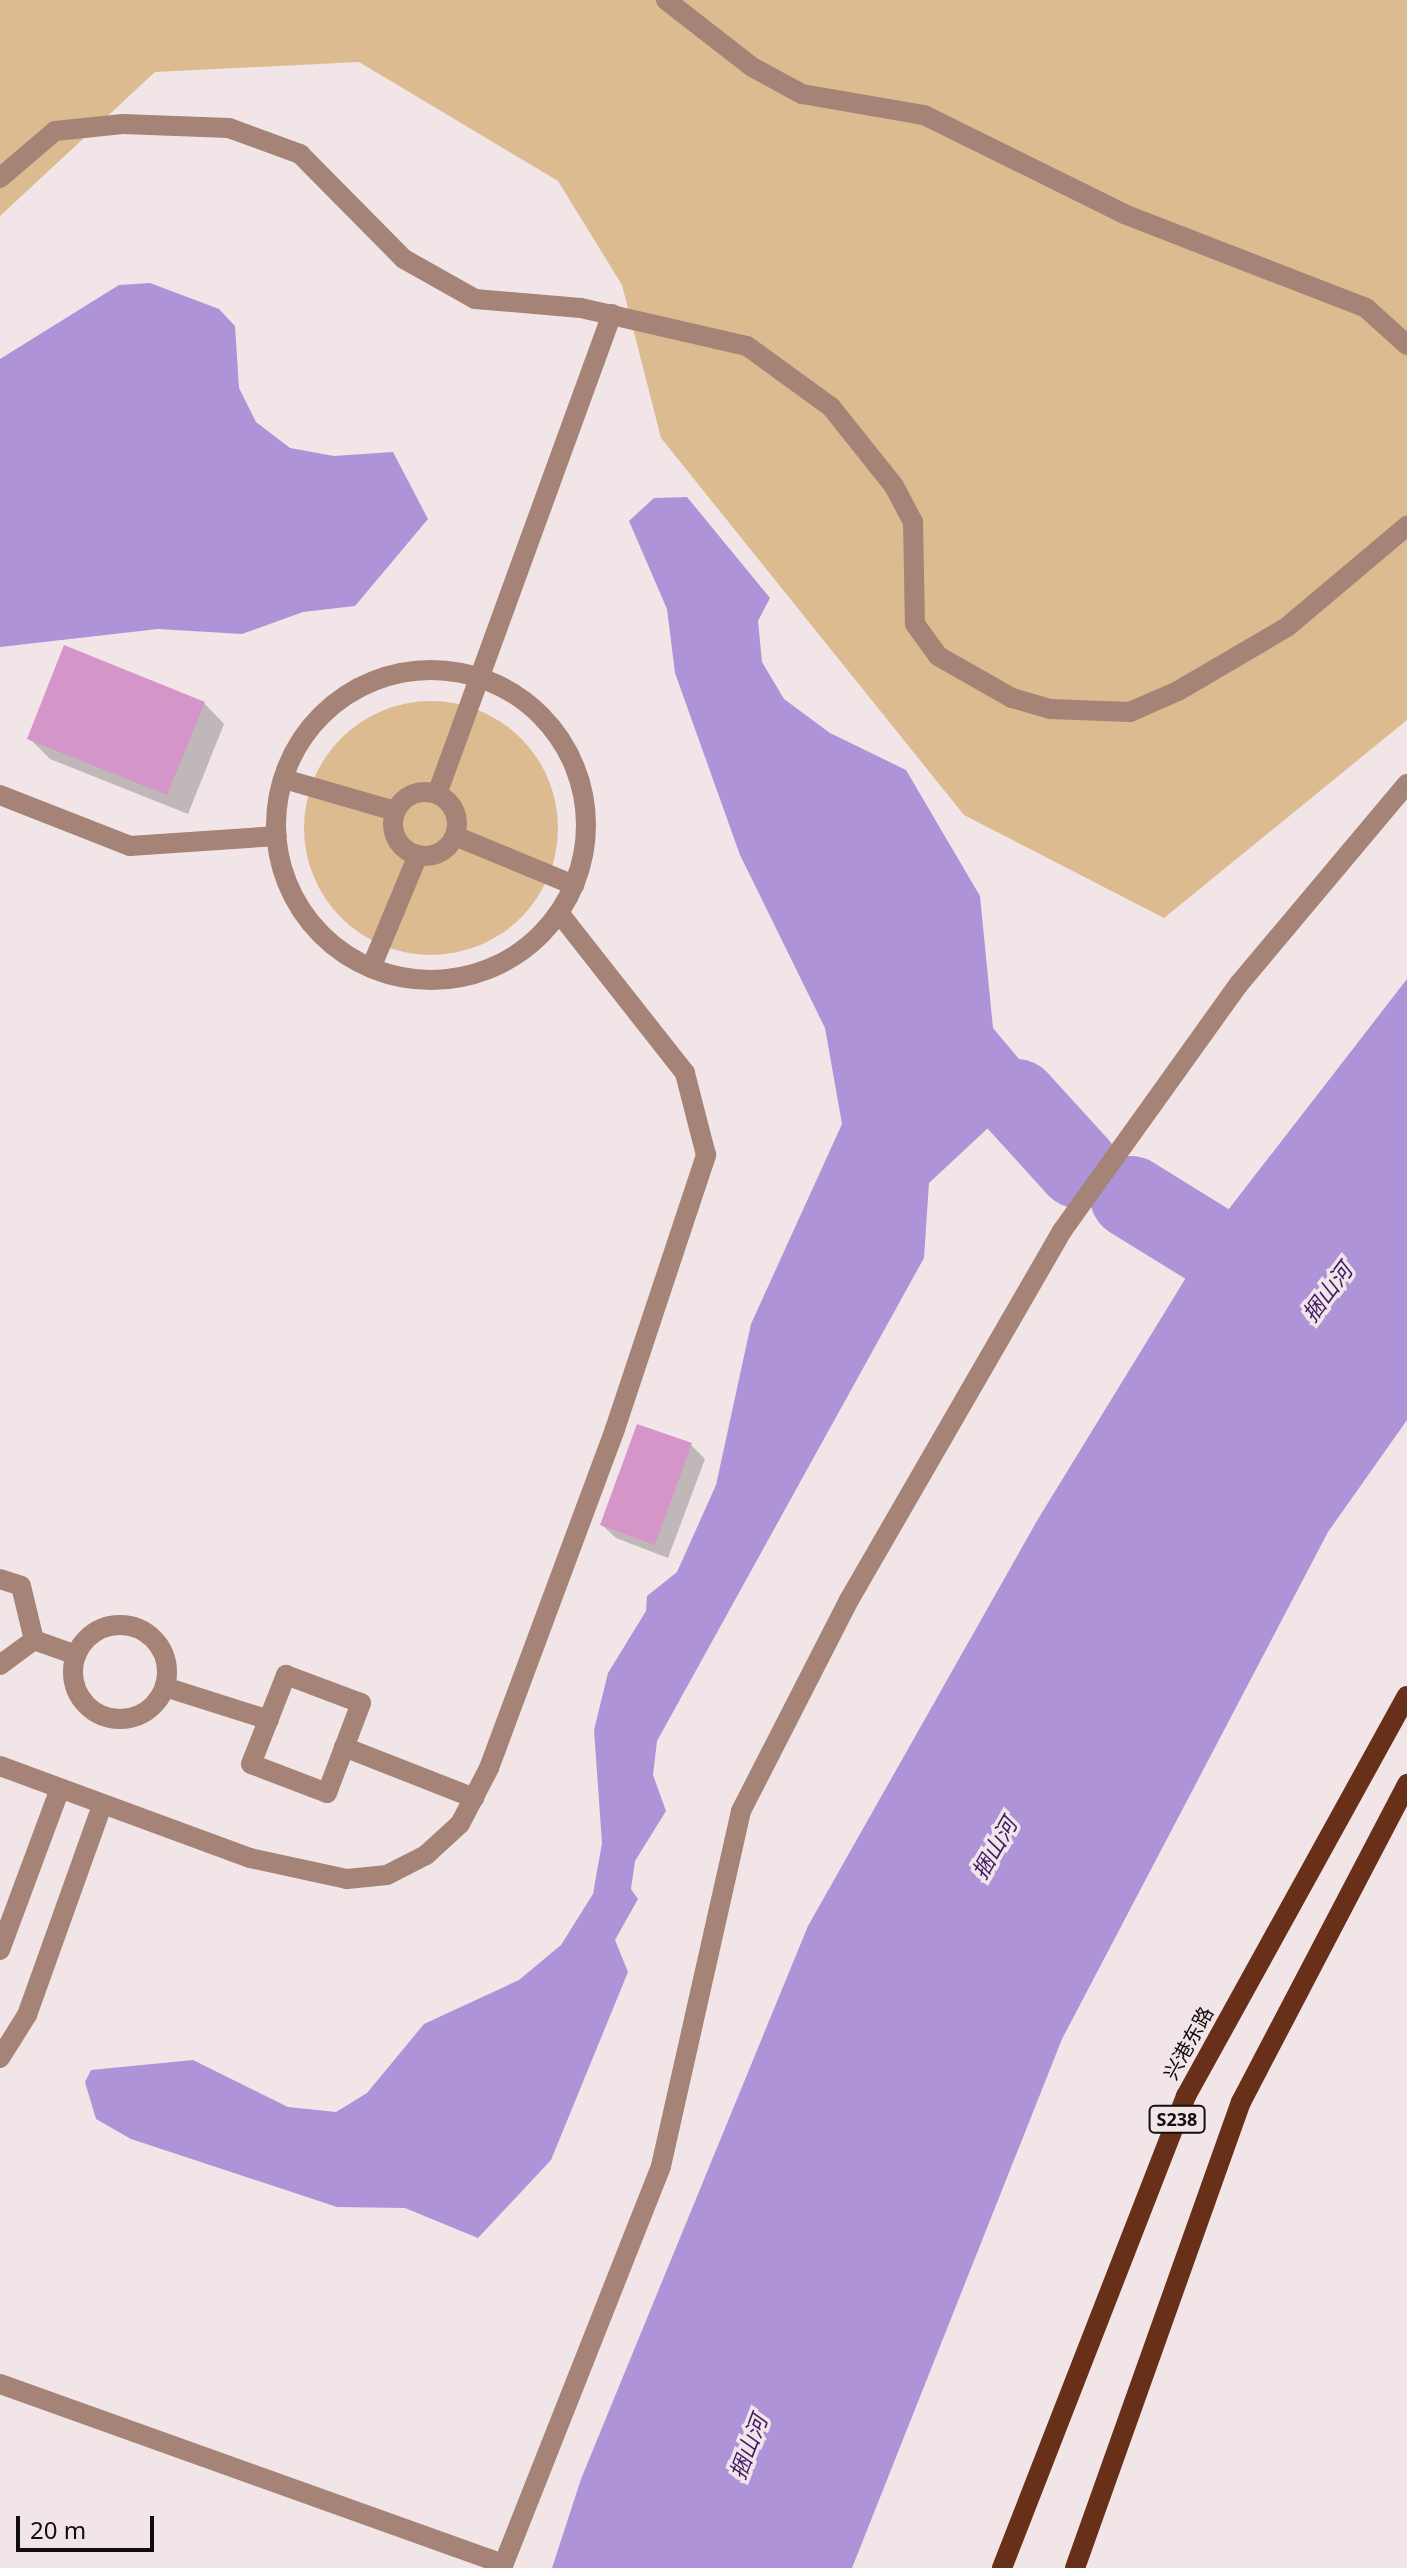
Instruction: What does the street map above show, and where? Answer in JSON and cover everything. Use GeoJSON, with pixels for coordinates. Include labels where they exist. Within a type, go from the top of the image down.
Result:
{"type":"FeatureCollection","features":[{"type":"Feature","properties":{"kind":"main road","name":"兴港东路"},"geometry":{"type":"LineString","coordinates":[[1002,2568],[1186,2096],[1407,1696]]}},
{"type":"Feature","properties":{"kind":"main road","name":"S238"},"geometry":{"type":"LineString","coordinates":[[1075,2568],[1241,2102],[1407,1784]]}},
{"type":"Feature","properties":{"kind":"street"},"geometry":{"type":"LineString","coordinates":[[666,0],[752,67],[802,94],[924,115],[1124,214],[1366,308],[1407,345]]}},
{"type":"Feature","properties":{"kind":"street"},"geometry":{"type":"LineString","coordinates":[[0,178],[55,131],[123,124],[229,128],[300,154],[404,259],[461,292],[612,314],[747,346],[831,407],[913,522],[915,624],[938,656],[1012,698],[1050,709],[1130,712],[1178,691],[1287,627],[1407,526]]}},
{"type":"Feature","properties":{"kind":"street"},"geometry":{"type":"LineString","coordinates":[[437,794],[484,680],[612,314]]}},
{"type":"Feature","properties":{"kind":"street"},"geometry":{"type":"LineString","coordinates":[[452,670],[484,680],[542,714],[571,756],[586,804],[585,855],[574,885],[559,913],[534,943],[489,971],[438,982],[371,968],[338,951],[302,914],[280,866],[277,836],[284,779],[315,721],[354,689],[402,672],[452,670]]}},
{"type":"Feature","properties":{"kind":"street"},"geometry":{"type":"LineString","coordinates":[[284,779],[395,811]]}},
{"type":"Feature","properties":{"kind":"street"},"geometry":{"type":"LineString","coordinates":[[0,2384],[507,2567],[661,2166],[748,1797],[849,1600],[1062,1231],[1239,984],[1407,784]]}},
{"type":"Feature","properties":{"kind":"street"},"geometry":{"type":"LineString","coordinates":[[437,794],[453,807],[455,836],[440,852],[418,855],[399,844],[395,811],[408,796],[437,794]]}},
{"type":"Feature","properties":{"kind":"street"},"geometry":{"type":"LineString","coordinates":[[0,795],[130,846],[277,836]]}},
{"type":"Feature","properties":{"kind":"street"},"geometry":{"type":"LineString","coordinates":[[455,836],[574,885]]}},
{"type":"Feature","properties":{"kind":"street"},"geometry":{"type":"LineString","coordinates":[[371,968],[418,855]]}},
{"type":"Feature","properties":{"kind":"street"},"geometry":{"type":"LineString","coordinates":[[0,1766],[250,1858],[347,1879],[387,1875],[426,1855],[460,1824],[474,1798],[615,1429],[706,1155],[685,1073],[559,913]]}},
{"type":"Feature","properties":{"kind":"street"},"geometry":{"type":"LineString","coordinates":[[0,1579],[21,1586],[34,1640]]}},
{"type":"Feature","properties":{"kind":"street"},"geometry":{"type":"LineString","coordinates":[[140,1628],[162,1649],[165,1687],[140,1716],[109,1718],[77,1693],[76,1655],[97,1630],[140,1628]]}},
{"type":"Feature","properties":{"kind":"street"},"geometry":{"type":"LineString","coordinates":[[34,1640],[76,1655]]}},
{"type":"Feature","properties":{"kind":"street"},"geometry":{"type":"LineString","coordinates":[[0,1665],[34,1640]]}},
{"type":"Feature","properties":{"kind":"street"},"geometry":{"type":"LineString","coordinates":[[286,1675],[361,1703],[327,1793],[251,1764],[269,1720],[286,1675]]}},
{"type":"Feature","properties":{"kind":"street"},"geometry":{"type":"LineString","coordinates":[[165,1687],[269,1720]]}},
{"type":"Feature","properties":{"kind":"street"},"geometry":{"type":"LineString","coordinates":[[344,1747],[474,1798]]}},
{"type":"Feature","properties":{"kind":"street"},"geometry":{"type":"LineString","coordinates":[[0,1950],[60,1789]]}},
{"type":"Feature","properties":{"kind":"street"},"geometry":{"type":"LineString","coordinates":[[0,2058],[27,2015],[102,1805]]}},
{"type":"Feature","properties":{"kind":"shaded area"},"geometry":{"type":"Polygon","coordinates":[[[0,0],[1407,0],[1407,720],[1164,918],[964,815],[661,438],[622,285],[558,181],[359,62],[155,72],[0,216],[0,0]]]}},
{"type":"Feature","properties":{"kind":"shaded area"},"geometry":{"type":"Polygon","coordinates":[[[431,701],[468,707],[491,716],[529,748],[543,768],[552,791],[558,828],[552,865],[543,888],[511,926],[491,940],[468,949],[431,955],[394,949],[371,940],[333,908],[319,888],[310,865],[304,828],[310,791],[319,768],[351,730],[371,716],[394,707],[431,701]]]}},
{"type":"Feature","properties":{"kind":"water"},"geometry":{"type":"Polygon","coordinates":[[[150,283],[219,309],[235,326],[239,388],[256,422],[290,448],[334,456],[393,452],[428,519],[355,606],[303,612],[242,634],[158,629],[0,647],[0,359],[119,285],[150,283]]]}},
{"type":"Feature","properties":{"kind":"water"},"geometry":{"type":"Polygon","coordinates":[[[687,497],[770,598],[758,621],[762,662],[784,699],[830,733],[906,770],[980,896],[993,1028],[1025,1066],[1051,1077],[1012,1133],[988,1128],[929,1183],[924,1258],[657,1741],[653,1775],[666,1811],[635,1861],[631,1889],[638,1899],[615,1940],[628,1972],[551,2160],[478,2238],[405,2208],[337,2207],[131,2139],[96,2119],[85,2082],[91,2070],[193,2060],[288,2107],[336,2112],[367,2093],[424,2024],[519,1980],[561,1945],[593,1894],[602,1843],[594,1730],[608,1673],[646,1611],[647,1596],[677,1572],[716,1485],[751,1324],[842,1124],[825,1028],[740,855],[675,673],[667,609],[629,521],[654,498],[687,497]]]}},
{"type":"Feature","properties":{"kind":"water","name":"捆山河"},"geometry":{"type":"Polygon","coordinates":[[[1407,979],[1407,1420],[1328,1532],[1062,2039],[852,2568],[552,2568],[581,2479],[808,1926],[1038,1519],[1225,1214],[1407,979]]]}},
{"type":"Feature","properties":{"kind":"building"},"geometry":{"type":"Polygon","coordinates":[[[64,645],[205,702],[167,795],[27,739],[64,645]]]}},
{"type":"Feature","properties":{"kind":"building"},"geometry":{"type":"Polygon","coordinates":[[[637,1424],[692,1443],[655,1545],[600,1525],[637,1424]]]}},
{"type":"Feature","properties":{"kind":"waterway"},"geometry":{"type":"LineString","coordinates":[[1017,1100],[1078,1167]]}},
{"type":"Feature","properties":{"kind":"waterway","name":"捆山河"},"geometry":{"type":"LineString","coordinates":[[1131,1197],[1304,1304]]}}]}
